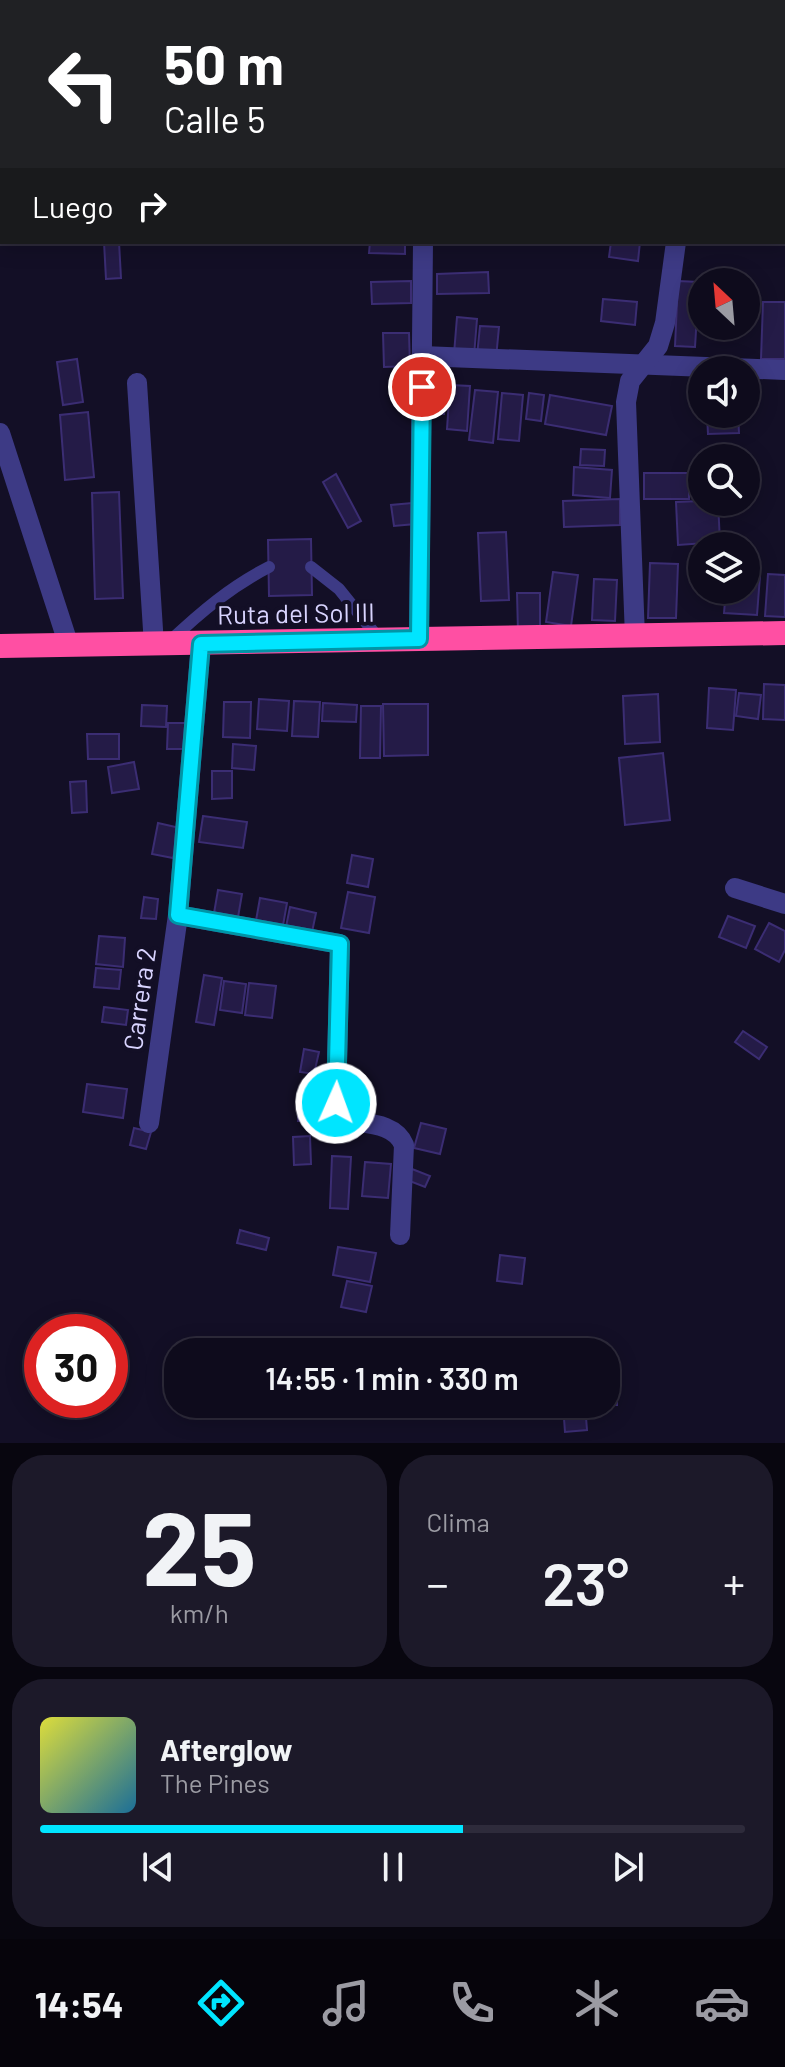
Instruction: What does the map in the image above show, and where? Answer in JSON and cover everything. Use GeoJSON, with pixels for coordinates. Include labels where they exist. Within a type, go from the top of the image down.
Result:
{"type":"FeatureCollection","features":[{"type":"Feature","properties":{"kind":"highway","name":"Ruta del Sol III"},"geometry":{"type":"LineString","coordinates":[[0,646],[785,633]]}},
{"type":"Feature","properties":{"kind":"street"},"geometry":{"type":"LineString","coordinates":[[419,639],[423,244]]}},
{"type":"Feature","properties":{"kind":"street"},"geometry":{"type":"LineString","coordinates":[[635,637],[626,402],[630,381],[658,346],[665,323],[676,244]]}},
{"type":"Feature","properties":{"kind":"street"},"geometry":{"type":"LineString","coordinates":[[422,356],[785,370]]}},
{"type":"Feature","properties":{"kind":"street"},"geometry":{"type":"LineString","coordinates":[[137,383],[160,644]]}},
{"type":"Feature","properties":{"kind":"street"},"geometry":{"type":"LineString","coordinates":[[0,433],[69,646]]}},
{"type":"Feature","properties":{"kind":"street","name":"Carrera 2"},"geometry":{"type":"LineString","coordinates":[[149,1123],[178,915],[201,644]]}},
{"type":"Feature","properties":{"kind":"street"},"geometry":{"type":"LineString","coordinates":[[735,888],[785,904]]}},
{"type":"Feature","properties":{"kind":"street"},"geometry":{"type":"LineString","coordinates":[[178,915],[340,944],[336,1103],[346,1120],[391,1129],[400,1136],[404,1145],[400,1235]]}},
{"type":"Feature","properties":{"kind":"lane"},"geometry":{"type":"LineString","coordinates":[[160,644],[236,583],[269,567]]}},
{"type":"Feature","properties":{"kind":"lane"},"geometry":{"type":"LineString","coordinates":[[311,567],[339,589],[380,640]]}},
{"type":"Feature","properties":{"kind":"building"},"geometry":{"type":"Polygon","coordinates":[[[104,244],[119,244],[121,278],[106,279],[104,244]]]}},
{"type":"Feature","properties":{"kind":"building"},"geometry":{"type":"Polygon","coordinates":[[[370,244],[405,244],[405,254],[369,253],[370,244]]]}},
{"type":"Feature","properties":{"kind":"building"},"geometry":{"type":"Polygon","coordinates":[[[611,244],[640,244],[638,261],[609,257],[611,244]]]}},
{"type":"Feature","properties":{"kind":"building"},"geometry":{"type":"Polygon","coordinates":[[[488,272],[489,293],[437,294],[437,274],[488,272]]]}},
{"type":"Feature","properties":{"kind":"building"},"geometry":{"type":"Polygon","coordinates":[[[411,281],[411,303],[372,304],[371,282],[411,281]]]}},
{"type":"Feature","properties":{"kind":"building"},"geometry":{"type":"Polygon","coordinates":[[[678,281],[688,281],[688,340],[695,340],[695,347],[675,346],[678,281]]]}},
{"type":"Feature","properties":{"kind":"building"},"geometry":{"type":"Polygon","coordinates":[[[603,299],[637,302],[635,325],[601,321],[603,299]]]}},
{"type":"Feature","properties":{"kind":"building"},"geometry":{"type":"Polygon","coordinates":[[[763,302],[785,302],[785,359],[761,359],[763,302]]]}},
{"type":"Feature","properties":{"kind":"building"},"geometry":{"type":"Polygon","coordinates":[[[457,317],[477,319],[474,356],[454,354],[457,317]]]}},
{"type":"Feature","properties":{"kind":"building"},"geometry":{"type":"Polygon","coordinates":[[[480,326],[499,327],[496,358],[477,356],[480,326]]]}},
{"type":"Feature","properties":{"kind":"building"},"geometry":{"type":"Polygon","coordinates":[[[383,333],[409,333],[410,366],[384,367],[383,333]]]}},
{"type":"Feature","properties":{"kind":"building"},"geometry":{"type":"Polygon","coordinates":[[[77,359],[83,402],[63,405],[57,362],[77,359]]]}},
{"type":"Feature","properties":{"kind":"building"},"geometry":{"type":"Polygon","coordinates":[[[433,384],[446,385],[444,414],[431,413],[433,384]]]}},
{"type":"Feature","properties":{"kind":"building"},"geometry":{"type":"Polygon","coordinates":[[[450,385],[470,386],[467,431],[447,429],[450,385]]]}},
{"type":"Feature","properties":{"kind":"building"},"geometry":{"type":"Polygon","coordinates":[[[475,390],[498,392],[493,443],[469,440],[475,390]]]}},
{"type":"Feature","properties":{"kind":"building"},"geometry":{"type":"Polygon","coordinates":[[[502,393],[523,395],[519,441],[498,439],[502,393]]]}},
{"type":"Feature","properties":{"kind":"building"},"geometry":{"type":"Polygon","coordinates":[[[529,393],[544,395],[541,421],[526,419],[529,393]]]}},
{"type":"Feature","properties":{"kind":"building"},"geometry":{"type":"Polygon","coordinates":[[[550,395],[612,406],[606,435],[545,424],[550,395]]]}},
{"type":"Feature","properties":{"kind":"building"},"geometry":{"type":"Polygon","coordinates":[[[88,412],[94,477],[65,480],[60,415],[88,412]]]}},
{"type":"Feature","properties":{"kind":"building"},"geometry":{"type":"Polygon","coordinates":[[[708,428],[739,428],[739,433],[708,434],[708,428]]]}},
{"type":"Feature","properties":{"kind":"building"},"geometry":{"type":"Polygon","coordinates":[[[581,449],[605,450],[604,466],[580,465],[581,449]]]}},
{"type":"Feature","properties":{"kind":"building"},"geometry":{"type":"Polygon","coordinates":[[[574,467],[612,470],[610,498],[573,495],[574,467]]]}},
{"type":"Feature","properties":{"kind":"building"},"geometry":{"type":"Polygon","coordinates":[[[644,473],[688,473],[688,499],[644,499],[644,473]]]}},
{"type":"Feature","properties":{"kind":"building"},"geometry":{"type":"Polygon","coordinates":[[[336,474],[361,521],[348,528],[323,482],[336,474]]]}},
{"type":"Feature","properties":{"kind":"building"},"geometry":{"type":"Polygon","coordinates":[[[119,492],[123,598],[95,599],[92,493],[119,492]]]}},
{"type":"Feature","properties":{"kind":"building"},"geometry":{"type":"Polygon","coordinates":[[[620,499],[620,525],[564,527],[563,501],[620,499]]]}},
{"type":"Feature","properties":{"kind":"building"},"geometry":{"type":"Polygon","coordinates":[[[676,502],[688,502],[688,516],[719,516],[720,532],[688,532],[688,544],[678,545],[676,502]]]}},
{"type":"Feature","properties":{"kind":"building"},"geometry":{"type":"Polygon","coordinates":[[[412,503],[415,524],[394,526],[391,505],[412,503]]]}},
{"type":"Feature","properties":{"kind":"building"},"geometry":{"type":"Polygon","coordinates":[[[506,532],[509,600],[481,601],[478,533],[506,532]]]}},
{"type":"Feature","properties":{"kind":"building"},"geometry":{"type":"Polygon","coordinates":[[[311,539],[312,595],[269,596],[268,540],[311,539]]]}},
{"type":"Feature","properties":{"kind":"building"},"geometry":{"type":"Polygon","coordinates":[[[650,563],[678,564],[676,618],[648,618],[650,563]]]}},
{"type":"Feature","properties":{"kind":"building"},"geometry":{"type":"Polygon","coordinates":[[[553,572],[578,575],[571,626],[546,622],[553,572]]]}},
{"type":"Feature","properties":{"kind":"building"},"geometry":{"type":"Polygon","coordinates":[[[768,574],[785,575],[785,617],[765,616],[768,574]]]}},
{"type":"Feature","properties":{"kind":"building"},"geometry":{"type":"Polygon","coordinates":[[[594,579],[617,580],[615,621],[592,620],[594,579]]]}},
{"type":"Feature","properties":{"kind":"building"},"geometry":{"type":"Polygon","coordinates":[[[517,593],[540,593],[540,632],[518,632],[517,593]]]}},
{"type":"Feature","properties":{"kind":"building"},"geometry":{"type":"Polygon","coordinates":[[[725,604],[758,604],[757,615],[724,613],[725,604]]]}},
{"type":"Feature","properties":{"kind":"building"},"geometry":{"type":"Polygon","coordinates":[[[764,684],[785,685],[785,720],[763,719],[764,684]]]}},
{"type":"Feature","properties":{"kind":"building"},"geometry":{"type":"Polygon","coordinates":[[[709,688],[736,690],[733,730],[707,728],[709,688]]]}},
{"type":"Feature","properties":{"kind":"building"},"geometry":{"type":"Polygon","coordinates":[[[739,693],[761,695],[758,719],[736,716],[739,693]]]}},
{"type":"Feature","properties":{"kind":"building"},"geometry":{"type":"Polygon","coordinates":[[[658,694],[660,742],[625,744],[623,696],[658,694]]]}},
{"type":"Feature","properties":{"kind":"building"},"geometry":{"type":"Polygon","coordinates":[[[259,699],[289,701],[287,731],[257,729],[259,699]]]}},
{"type":"Feature","properties":{"kind":"building"},"geometry":{"type":"Polygon","coordinates":[[[294,701],[320,702],[318,737],[292,736],[294,701]]]}},
{"type":"Feature","properties":{"kind":"building"},"geometry":{"type":"Polygon","coordinates":[[[224,702],[251,702],[250,738],[223,737],[224,702]]]}},
{"type":"Feature","properties":{"kind":"building"},"geometry":{"type":"Polygon","coordinates":[[[323,703],[357,705],[356,722],[322,721],[323,703]]]}},
{"type":"Feature","properties":{"kind":"building"},"geometry":{"type":"Polygon","coordinates":[[[383,704],[428,704],[428,755],[384,756],[383,704]]]}},
{"type":"Feature","properties":{"kind":"building"},"geometry":{"type":"Polygon","coordinates":[[[142,705],[167,706],[166,727],[141,726],[142,705]]]}},
{"type":"Feature","properties":{"kind":"building"},"geometry":{"type":"Polygon","coordinates":[[[361,706],[381,706],[380,758],[360,758],[361,706]]]}},
{"type":"Feature","properties":{"kind":"building"},"geometry":{"type":"Polygon","coordinates":[[[168,723],[187,723],[186,749],[167,749],[168,723]]]}},
{"type":"Feature","properties":{"kind":"building"},"geometry":{"type":"Polygon","coordinates":[[[87,734],[119,734],[119,759],[88,759],[87,734]]]}},
{"type":"Feature","properties":{"kind":"building"},"geometry":{"type":"Polygon","coordinates":[[[233,744],[256,746],[254,770],[232,768],[233,744]]]}},
{"type":"Feature","properties":{"kind":"building"},"geometry":{"type":"Polygon","coordinates":[[[663,753],[670,820],[625,825],[619,758],[663,753]]]}},
{"type":"Feature","properties":{"kind":"building"},"geometry":{"type":"Polygon","coordinates":[[[134,762],[139,789],[112,793],[108,767],[134,762]]]}},
{"type":"Feature","properties":{"kind":"building"},"geometry":{"type":"Polygon","coordinates":[[[212,771],[232,771],[232,798],[212,799],[212,771]]]}},
{"type":"Feature","properties":{"kind":"building"},"geometry":{"type":"Polygon","coordinates":[[[86,781],[87,812],[72,813],[70,782],[86,781]]]}},
{"type":"Feature","properties":{"kind":"building"},"geometry":{"type":"Polygon","coordinates":[[[203,816],[247,822],[243,848],[199,842],[203,816]]]}},
{"type":"Feature","properties":{"kind":"building"},"geometry":{"type":"Polygon","coordinates":[[[158,823],[180,828],[173,858],[152,854],[158,823]]]}},
{"type":"Feature","properties":{"kind":"building"},"geometry":{"type":"Polygon","coordinates":[[[352,855],[373,859],[368,887],[347,883],[352,855]]]}},
{"type":"Feature","properties":{"kind":"building"},"geometry":{"type":"Polygon","coordinates":[[[218,890],[242,894],[237,923],[213,919],[218,890]]]}},
{"type":"Feature","properties":{"kind":"building"},"geometry":{"type":"Polygon","coordinates":[[[348,892],[375,897],[369,933],[341,928],[348,892]]]}},
{"type":"Feature","properties":{"kind":"building"},"geometry":{"type":"Polygon","coordinates":[[[144,897],[158,899],[156,919],[141,918],[144,897]]]}},
{"type":"Feature","properties":{"kind":"building"},"geometry":{"type":"Polygon","coordinates":[[[260,898],[287,903],[282,931],[255,926],[260,898]]]}},
{"type":"Feature","properties":{"kind":"building"},"geometry":{"type":"Polygon","coordinates":[[[290,907],[316,913],[311,937],[285,932],[290,907]]]}},
{"type":"Feature","properties":{"kind":"building"},"geometry":{"type":"Polygon","coordinates":[[[728,916],[755,926],[746,948],[719,937],[728,916]]]}},
{"type":"Feature","properties":{"kind":"building"},"geometry":{"type":"Polygon","coordinates":[[[769,923],[785,931],[785,950],[779,962],[755,949],[769,923]]]}},
{"type":"Feature","properties":{"kind":"building"},"geometry":{"type":"Polygon","coordinates":[[[99,936],[125,938],[123,967],[96,964],[99,936]]]}},
{"type":"Feature","properties":{"kind":"building"},"geometry":{"type":"Polygon","coordinates":[[[96,968],[121,970],[119,989],[94,987],[96,968]]]}},
{"type":"Feature","properties":{"kind":"building"},"geometry":{"type":"Polygon","coordinates":[[[204,975],[222,978],[214,1025],[196,1022],[204,975]]]}},
{"type":"Feature","properties":{"kind":"building"},"geometry":{"type":"Polygon","coordinates":[[[224,981],[246,984],[242,1013],[220,1010],[224,981]]]}},
{"type":"Feature","properties":{"kind":"building"},"geometry":{"type":"Polygon","coordinates":[[[249,983],[276,986],[272,1018],[245,1015],[249,983]]]}},
{"type":"Feature","properties":{"kind":"building"},"geometry":{"type":"Polygon","coordinates":[[[104,1007],[128,1010],[126,1025],[102,1022],[104,1007]]]}},
{"type":"Feature","properties":{"kind":"building"},"geometry":{"type":"Polygon","coordinates":[[[743,1031],[767,1047],[759,1059],[735,1042],[743,1031]]]}},
{"type":"Feature","properties":{"kind":"building"},"geometry":{"type":"Polygon","coordinates":[[[304,1049],[319,1052],[314,1074],[300,1072],[304,1049]]]}},
{"type":"Feature","properties":{"kind":"building"},"geometry":{"type":"Polygon","coordinates":[[[87,1084],[127,1089],[123,1118],[83,1112],[87,1084]]]}},
{"type":"Feature","properties":{"kind":"building"},"geometry":{"type":"Polygon","coordinates":[[[299,1102],[316,1103],[315,1121],[298,1121],[299,1102]]]}},
{"type":"Feature","properties":{"kind":"building"},"geometry":{"type":"Polygon","coordinates":[[[421,1123],[446,1129],[440,1154],[414,1148],[421,1123]]]}},
{"type":"Feature","properties":{"kind":"building"},"geometry":{"type":"Polygon","coordinates":[[[134,1128],[151,1132],[146,1149],[130,1145],[134,1128]]]}},
{"type":"Feature","properties":{"kind":"building"},"geometry":{"type":"Polygon","coordinates":[[[310,1136],[311,1164],[294,1165],[293,1137],[310,1136]]]}},
{"type":"Feature","properties":{"kind":"building"},"geometry":{"type":"Polygon","coordinates":[[[332,1156],[351,1157],[348,1209],[330,1208],[332,1156]]]}},
{"type":"Feature","properties":{"kind":"building"},"geometry":{"type":"Polygon","coordinates":[[[365,1162],[391,1164],[388,1198],[362,1196],[365,1162]]]}},
{"type":"Feature","properties":{"kind":"building"},"geometry":{"type":"Polygon","coordinates":[[[412,1169],[430,1176],[425,1187],[407,1180],[412,1169]]]}},
{"type":"Feature","properties":{"kind":"building"},"geometry":{"type":"Polygon","coordinates":[[[240,1230],[269,1238],[266,1250],[237,1243],[240,1230]]]}},
{"type":"Feature","properties":{"kind":"building"},"geometry":{"type":"Polygon","coordinates":[[[338,1247],[376,1253],[370,1282],[333,1275],[338,1247]]]}},
{"type":"Feature","properties":{"kind":"building"},"geometry":{"type":"Polygon","coordinates":[[[500,1255],[525,1258],[522,1284],[497,1281],[500,1255]]]}},
{"type":"Feature","properties":{"kind":"building"},"geometry":{"type":"Polygon","coordinates":[[[347,1281],[372,1286],[366,1312],[341,1307],[347,1281]]]}},
{"type":"Feature","properties":{"kind":"building"},"geometry":{"type":"Polygon","coordinates":[[[564,1418],[586,1418],[587,1430],[565,1432],[564,1418]]]}},
{"type":"Feature","properties":{"kind":"route"},"geometry":{"type":"LineString","coordinates":[[336,1103],[340,944],[178,915],[201,644],[419,639],[422,387]]}}]}
